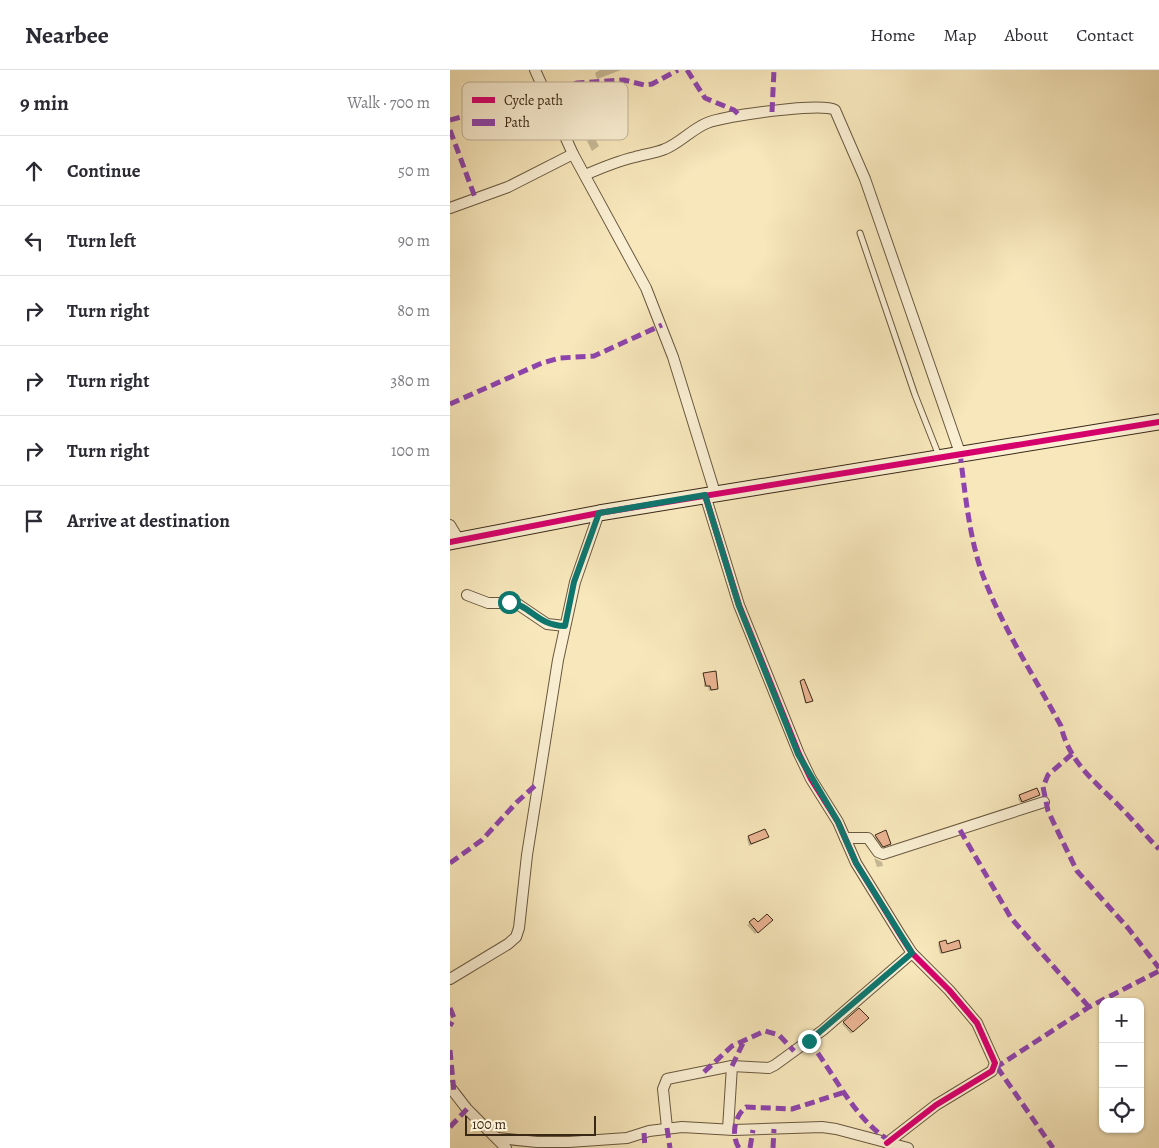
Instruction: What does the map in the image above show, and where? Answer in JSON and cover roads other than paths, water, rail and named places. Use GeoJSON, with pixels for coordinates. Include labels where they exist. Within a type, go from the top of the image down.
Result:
{"type":"FeatureCollection","features":[{"type":"Feature","properties":{"kind":"street"},"geometry":{"type":"LineString","coordinates":[[535,70],[541,82]]}},
{"type":"Feature","properties":{"kind":"street"},"geometry":{"type":"LineString","coordinates":[[585,175],[609,165],[663,150],[679,143],[705,124],[722,118],[805,108],[826,107],[835,110],[865,179],[960,453]]}},
{"type":"Feature","properties":{"kind":"street"},"geometry":{"type":"LineString","coordinates":[[568,140],[646,288],[662,325],[710,494],[739,606],[798,754],[845,838],[856,863],[912,953],[949,990],[977,1023],[995,1063],[995,1068],[936,1105],[887,1143]]}},
{"type":"Feature","properties":{"kind":"street"},"geometry":{"type":"LineString","coordinates":[[450,208],[501,190],[574,154]]}},
{"type":"Feature","properties":{"kind":"street"},"geometry":{"type":"LineString","coordinates":[[450,525],[455,541],[710,494],[1159,422]]}},
{"type":"Feature","properties":{"kind":"street"},"geometry":{"type":"LineString","coordinates":[[450,979],[508,944],[516,937],[519,928],[527,855],[565,626],[574,582],[599,513]]}},
{"type":"Feature","properties":{"kind":"street"},"geometry":{"type":"LineString","coordinates":[[467,595],[488,603],[516,603],[547,624],[565,626]]}},
{"type":"Feature","properties":{"kind":"street"},"geometry":{"type":"LineString","coordinates":[[845,838],[868,838],[878,852],[883,854],[1044,802]]}},
{"type":"Feature","properties":{"kind":"street"},"geometry":{"type":"LineString","coordinates":[[666,1128],[663,1089],[667,1079],[732,1066],[769,1068],[775,1066],[823,1030],[912,953]]}},
{"type":"Feature","properties":{"kind":"street"},"geometry":{"type":"LineString","coordinates":[[728,1129],[732,1066]]}},
{"type":"Feature","properties":{"kind":"street"},"geometry":{"type":"LineString","coordinates":[[450,1087],[467,1109],[506,1148]]}},
{"type":"Feature","properties":{"kind":"street"},"geometry":{"type":"LineString","coordinates":[[497,1138],[537,1142],[569,1142],[627,1138],[666,1128],[822,1127],[908,1148]]}},
{"type":"Feature","properties":{"kind":"lane"},"geometry":{"type":"LineString","coordinates":[[860,233],[915,395],[939,456]]}}]}
